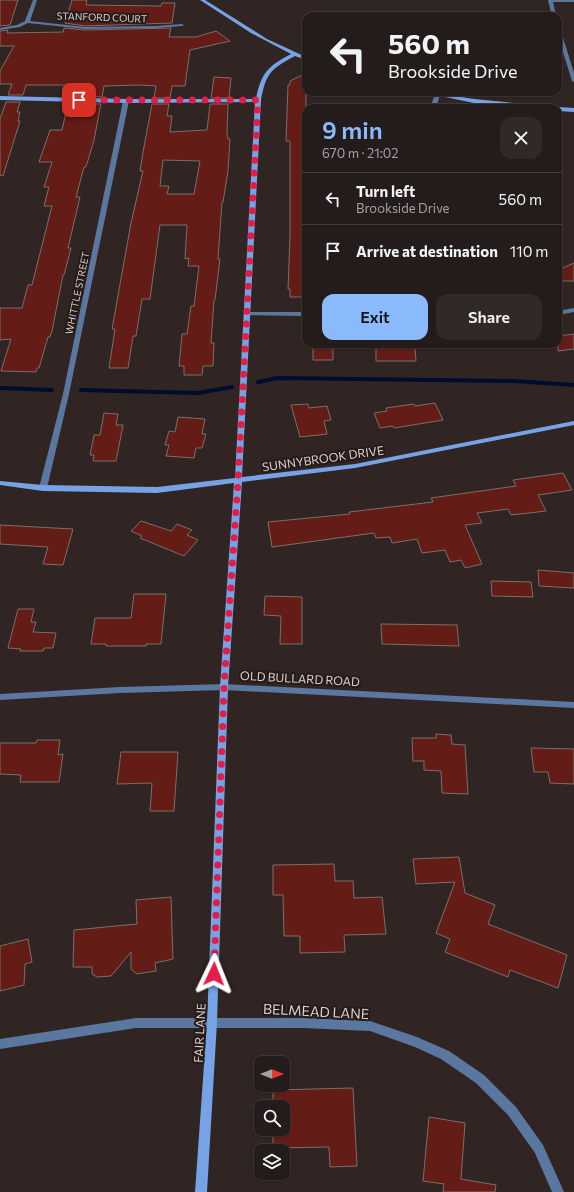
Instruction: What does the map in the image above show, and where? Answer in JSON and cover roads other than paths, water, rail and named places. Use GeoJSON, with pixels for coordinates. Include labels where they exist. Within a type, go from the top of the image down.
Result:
{"type":"FeatureCollection","features":[{"type":"Feature","properties":{"kind":"street"},"geometry":{"type":"LineString","coordinates":[[27,22],[35,0]]}},
{"type":"Feature","properties":{"kind":"street"},"geometry":{"type":"LineString","coordinates":[[202,0],[233,21],[302,57]]}},
{"type":"Feature","properties":{"kind":"street"},"geometry":{"type":"LineString","coordinates":[[553,12],[550,0],[574,1]]}},
{"type":"Feature","properties":{"kind":"street","name":"STANFORD COURT"},"geometry":{"type":"LineString","coordinates":[[0,29],[18,26],[27,22],[85,28],[156,28],[182,26]]}},
{"type":"Feature","properties":{"kind":"street"},"geometry":{"type":"LineString","coordinates":[[562,41],[574,81]]}},
{"type":"Feature","properties":{"kind":"street","name":"FAIR LANE"},"geometry":{"type":"LineString","coordinates":[[201,1192],[212,1022],[224,687],[238,481],[258,100],[261,81],[273,66],[294,54]]}},
{"type":"Feature","properties":{"kind":"street"},"geometry":{"type":"LineString","coordinates":[[443,96],[504,104]]}},
{"type":"Feature","properties":{"kind":"street"},"geometry":{"type":"LineString","coordinates":[[0,98],[126,101],[258,100]]}},
{"type":"Feature","properties":{"kind":"street","name":"WHITTLE STREET"},"geometry":{"type":"LineString","coordinates":[[43,488],[66,394],[126,101]]}},
{"type":"Feature","properties":{"kind":"street"},"geometry":{"type":"LineString","coordinates":[[562,109],[574,110]]}},
{"type":"Feature","properties":{"kind":"street"},"geometry":{"type":"LineString","coordinates":[[562,312],[574,310]]}},
{"type":"Feature","properties":{"kind":"street"},"geometry":{"type":"LineString","coordinates":[[247,314],[302,314]]}},
{"type":"Feature","properties":{"kind":"street","name":"SUNNYBROOK DRIVE"},"geometry":{"type":"LineString","coordinates":[[0,483],[43,488],[156,490],[355,466],[574,423]]}},
{"type":"Feature","properties":{"kind":"street","name":"OLD BULLARD ROAD"},"geometry":{"type":"LineString","coordinates":[[0,697],[105,690],[224,687],[574,705]]}},
{"type":"Feature","properties":{"kind":"street","name":"BELMEAD LANE"},"geometry":{"type":"LineString","coordinates":[[0,1044],[136,1023],[303,1023],[370,1026],[417,1042],[445,1055],[480,1079],[512,1111],[539,1149],[558,1192]]}},
{"type":"Feature","properties":{"kind":"waterway"},"geometry":{"type":"LineString","coordinates":[[258,382],[277,378],[514,381],[574,385]]}},
{"type":"Feature","properties":{"kind":"waterway"},"geometry":{"type":"LineString","coordinates":[[81,390],[198,393],[232,387]]}},
{"type":"Feature","properties":{"kind":"waterway"},"geometry":{"type":"LineString","coordinates":[[0,388],[52,390]]}}]}
